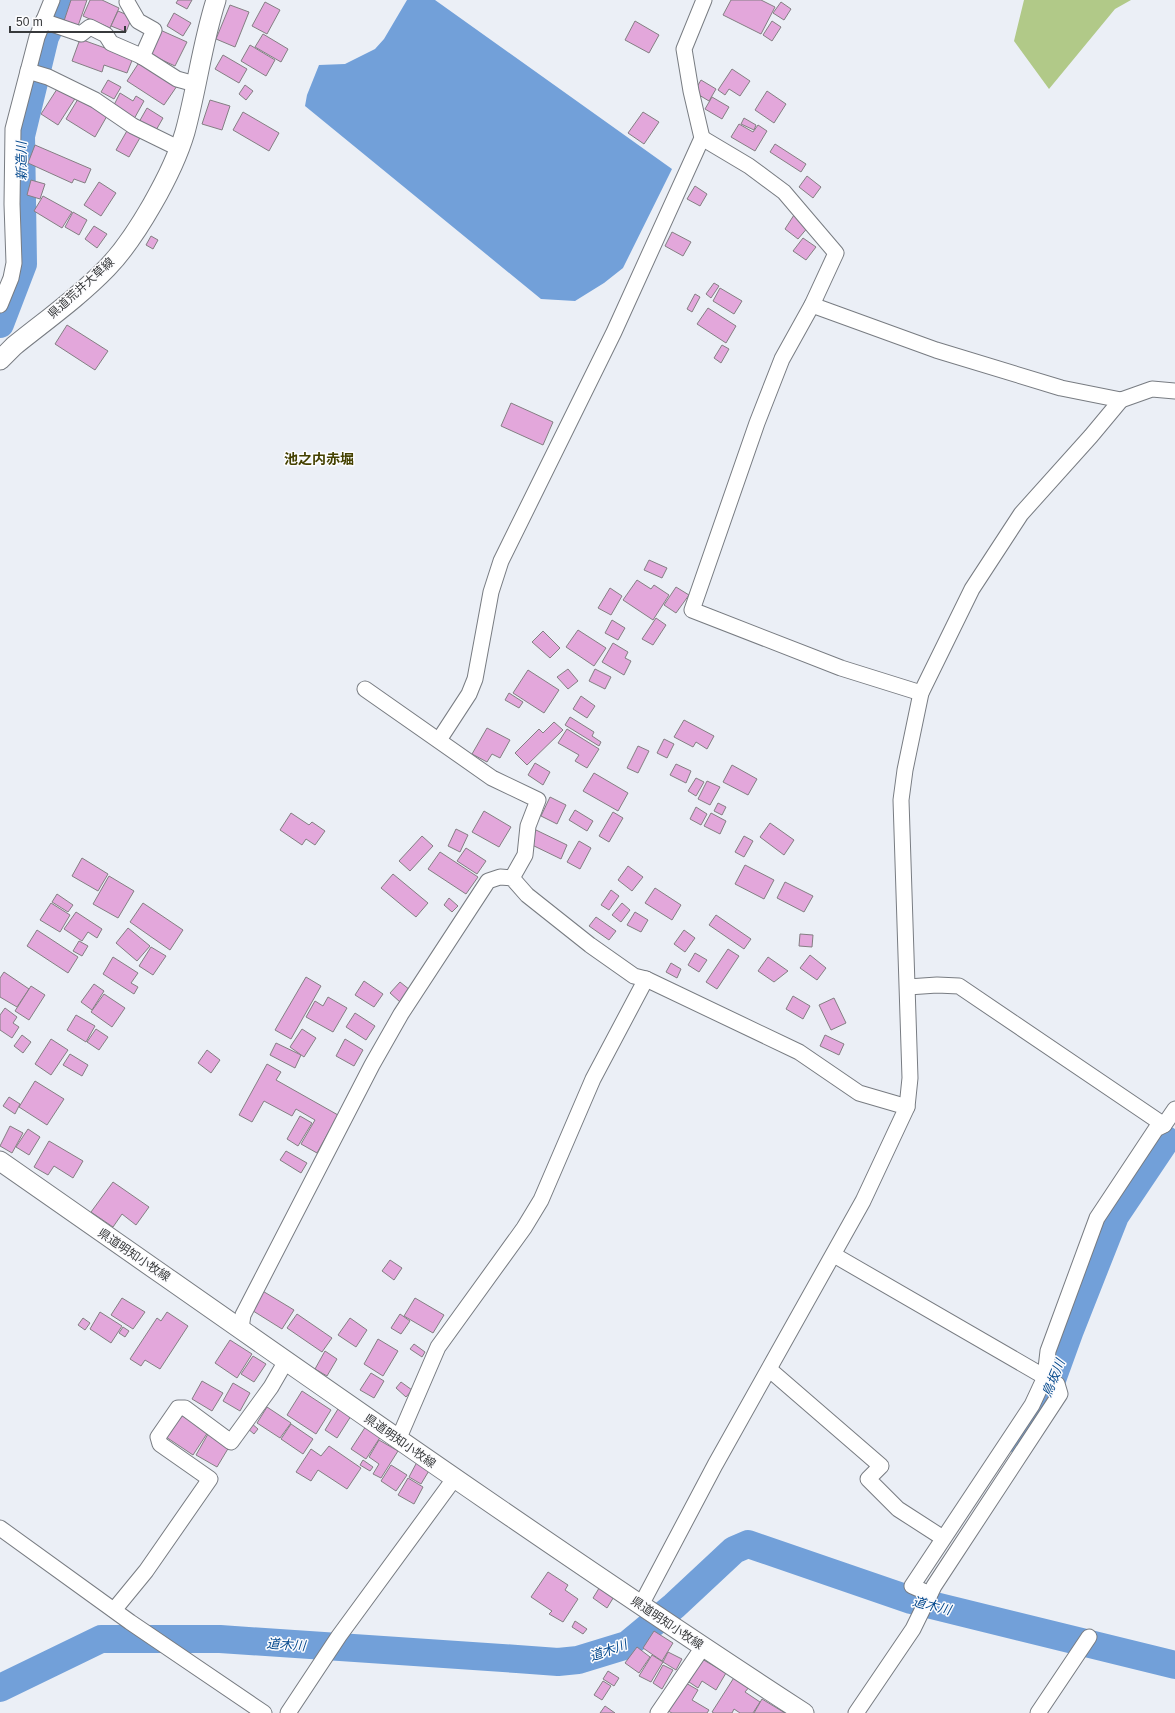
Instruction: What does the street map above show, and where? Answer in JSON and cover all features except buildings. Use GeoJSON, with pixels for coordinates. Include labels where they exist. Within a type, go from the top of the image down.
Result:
{"type":"FeatureCollection","features":[{"type":"Feature","properties":{"kind":"main road","name":"県道荒井大草線"},"geometry":{"type":"LineString","coordinates":[[0,360],[14,346],[107,268],[151,207],[162,186],[184,133],[206,33],[216,0]]}},
{"type":"Feature","properties":{"kind":"main road","name":"県道明知小牧線"},"geometry":{"type":"LineString","coordinates":[[0,1162],[241,1328],[454,1479],[703,1647],[804,1713]]}},
{"type":"Feature","properties":{"kind":"street"},"geometry":{"type":"LineString","coordinates":[[0,305],[14,263],[12,204],[13,129],[37,37],[52,0]]}},
{"type":"Feature","properties":{"kind":"street"},"geometry":{"type":"LineString","coordinates":[[439,740],[470,694],[475,679],[491,592],[501,561],[614,332],[702,138],[691,90],[684,49],[704,0]]}},
{"type":"Feature","properties":{"kind":"street"},"geometry":{"type":"LineString","coordinates":[[126,2],[138,21],[154,30],[142,57]]}},
{"type":"Feature","properties":{"kind":"street"},"geometry":{"type":"LineString","coordinates":[[43,21],[81,34],[90,27],[106,35],[111,43],[142,57],[177,79],[195,84]]}},
{"type":"Feature","properties":{"kind":"street"},"geometry":{"type":"LineString","coordinates":[[28,72],[48,77],[95,100],[133,126],[178,148]]}},
{"type":"Feature","properties":{"kind":"street"},"geometry":{"type":"LineString","coordinates":[[702,138],[750,166],[784,192],[836,253],[812,305],[782,359],[757,423],[692,610],[841,668],[922,693]]}},
{"type":"Feature","properties":{"kind":"street"},"geometry":{"type":"LineString","coordinates":[[812,305],[943,352],[1061,388],[1121,400]]}},
{"type":"Feature","properties":{"kind":"street"},"geometry":{"type":"LineString","coordinates":[[654,1614],[715,1465],[834,1255],[866,1194],[907,1107],[910,1078],[901,800],[904,770],[922,693],[972,589],[1021,514],[1121,400],[1152,389],[1175,391]]}},
{"type":"Feature","properties":{"kind":"street"},"geometry":{"type":"LineString","coordinates":[[365,689],[492,778],[538,800],[528,826],[525,855],[512,878]]}},
{"type":"Feature","properties":{"kind":"street"},"geometry":{"type":"LineString","coordinates":[[241,1328],[243,1315],[372,1065],[401,1014],[488,881],[500,877],[512,878],[527,895],[590,945],[634,976],[646,979],[799,1052],[859,1093],[907,1107]]}},
{"type":"Feature","properties":{"kind":"street"},"geometry":{"type":"LineString","coordinates":[[398,1440],[438,1347],[524,1228],[541,1200],[593,1079],[646,979]]}},
{"type":"Feature","properties":{"kind":"street"},"geometry":{"type":"LineString","coordinates":[[908,987],[937,985],[959,986],[1164,1125]]}},
{"type":"Feature","properties":{"kind":"street"},"geometry":{"type":"LineString","coordinates":[[856,1713],[913,1629],[922,1611],[924,1592],[943,1538],[1050,1380],[1048,1351],[1097,1218],[1156,1129],[1164,1125],[1175,1109]]}},
{"type":"Feature","properties":{"kind":"street"},"geometry":{"type":"LineString","coordinates":[[834,1255],[1050,1380],[1060,1394],[970,1529],[924,1592]]}},
{"type":"Feature","properties":{"kind":"street"},"geometry":{"type":"LineString","coordinates":[[114,1610],[146,1571],[210,1479],[160,1444],[158,1437],[178,1408],[185,1408],[231,1442],[271,1387],[286,1361]]}},
{"type":"Feature","properties":{"kind":"street"},"geometry":{"type":"LineString","coordinates":[[770,1370],[881,1466],[868,1479],[898,1509],[943,1538]]}},
{"type":"Feature","properties":{"kind":"street"},"geometry":{"type":"LineString","coordinates":[[288,1713],[339,1636],[454,1479]]}},
{"type":"Feature","properties":{"kind":"street"},"geometry":{"type":"LineString","coordinates":[[0,1528],[130,1622],[264,1713]]}},
{"type":"Feature","properties":{"kind":"street"},"geometry":{"type":"LineString","coordinates":[[1038,1713],[1089,1637]]}},
{"type":"Feature","properties":{"kind":"street"},"geometry":{"type":"LineString","coordinates":[[658,1713],[703,1647]]}},
{"type":"Feature","properties":{"kind":"green space"},"geometry":{"type":"Polygon","coordinates":[[[1024,0],[1131,0],[1115,9],[1049,89],[1014,41],[1024,0]]]}},
{"type":"Feature","properties":{"kind":"water"},"geometry":{"type":"Polygon","coordinates":[[[407,0],[435,0],[672,169],[623,268],[604,283],[575,301],[541,299],[305,106],[307,95],[319,65],[345,64],[375,49],[384,39],[407,0]]]}},
{"type":"Feature","properties":{"kind":"waterway","name":"新造川"},"geometry":{"type":"LineString","coordinates":[[0,324],[23,264],[21,136],[45,37],[63,0]]}},
{"type":"Feature","properties":{"kind":"waterway","name":"鳥坂川"},"geometry":{"type":"LineString","coordinates":[[1017,1439],[1045,1399],[1070,1330],[1115,1216],[1166,1140]]}},
{"type":"Feature","properties":{"kind":"waterway","name":"道木川"},"geometry":{"type":"LineString","coordinates":[[0,1688],[101,1639],[220,1639],[558,1662],[578,1660],[627,1645],[674,1606],[734,1550],[748,1544],[911,1600],[1175,1665]]}},
{"type":"Feature","properties":{"kind":"district","name":"池之内赤堀"},"geometry":{"type":"Point","coordinates":[319,459]}}]}
